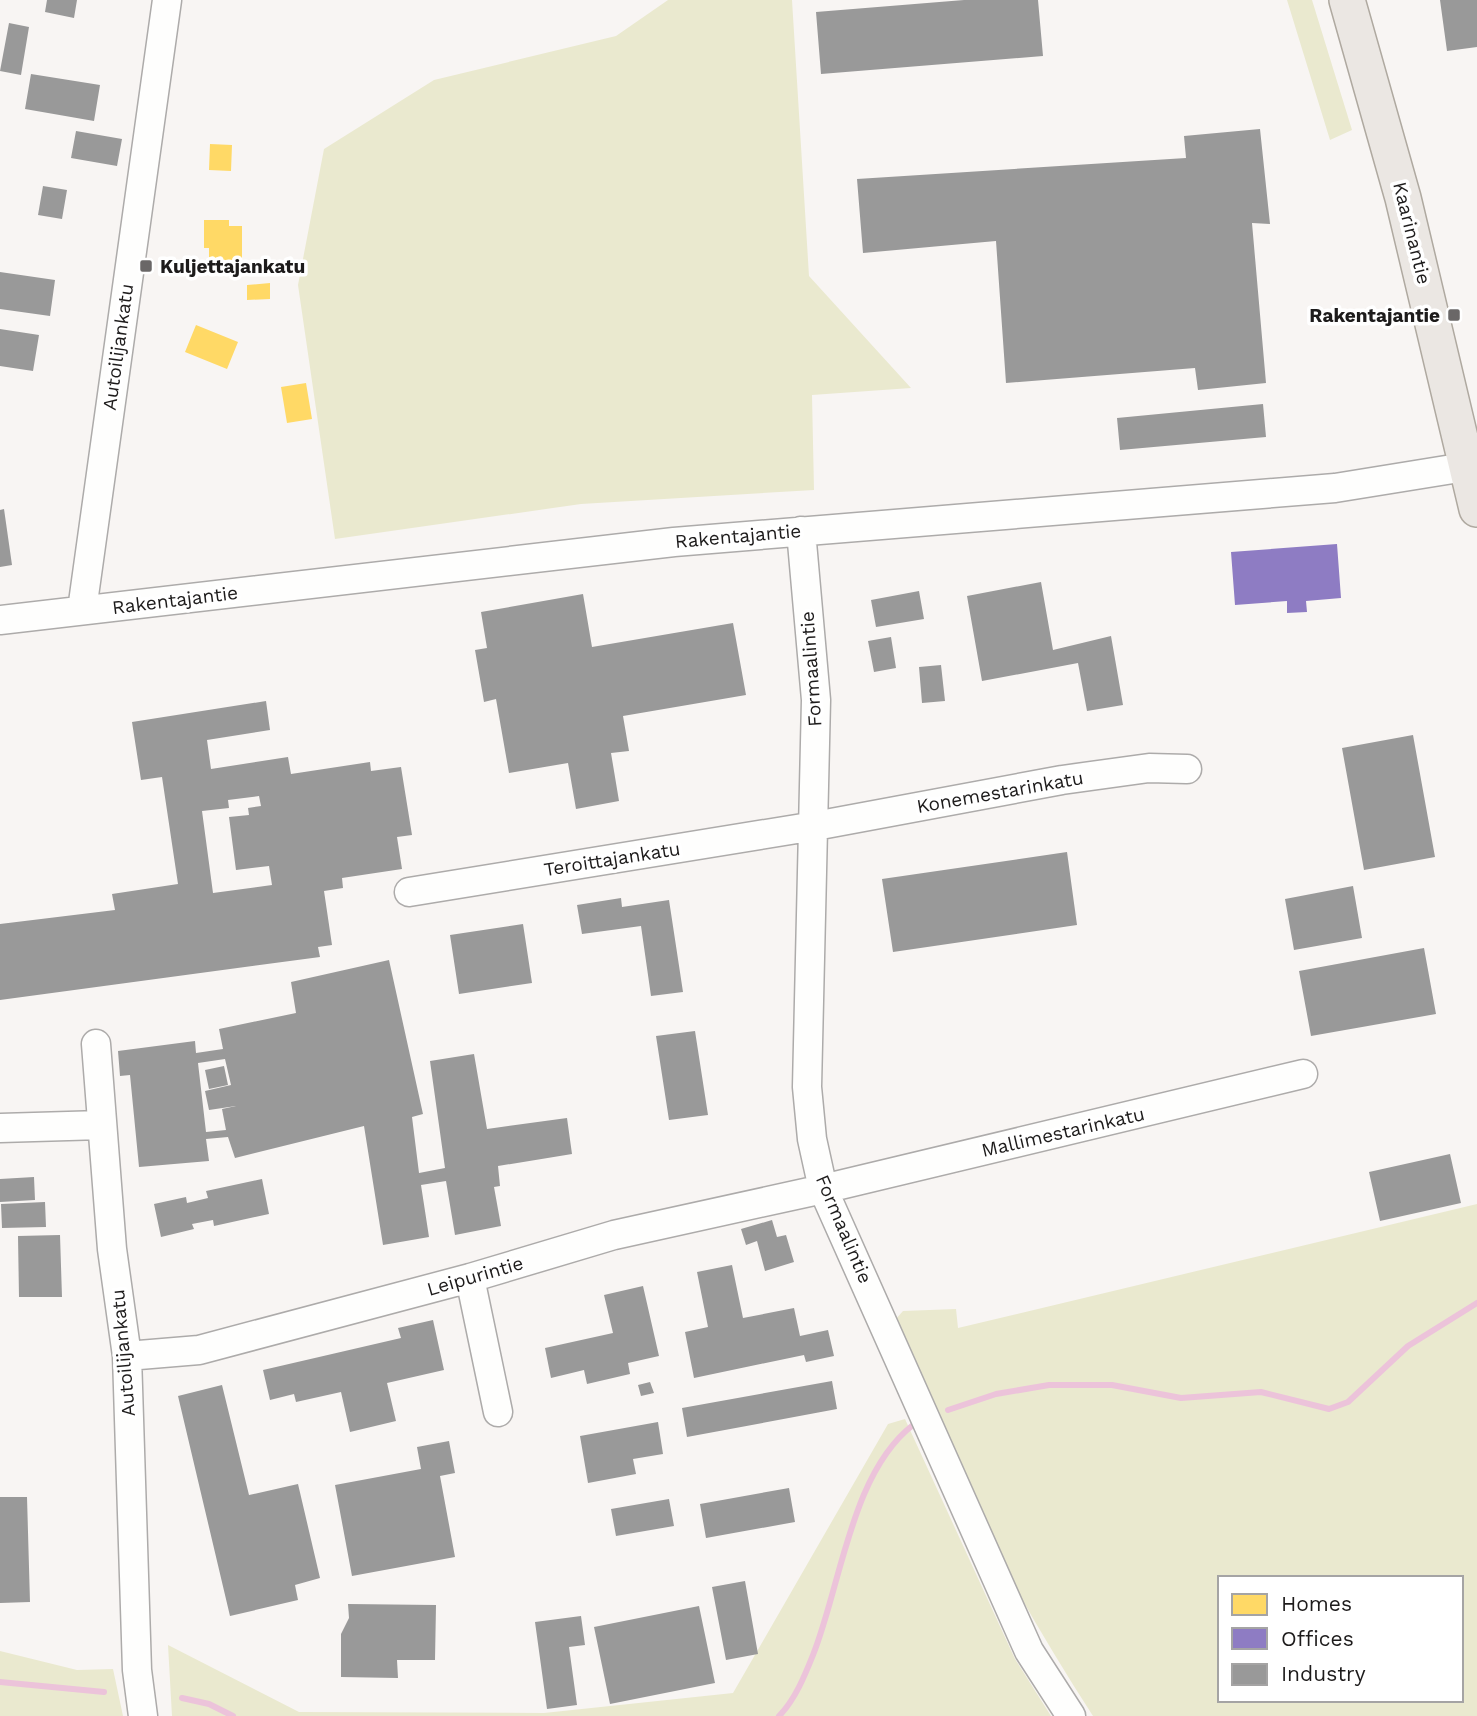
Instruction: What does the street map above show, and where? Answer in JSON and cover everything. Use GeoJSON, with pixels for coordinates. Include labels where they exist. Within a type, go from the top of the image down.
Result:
{"type":"FeatureCollection","features":[{"type":"Feature","properties":{"kind":"main road","name":"Kaarinantie"},"geometry":{"type":"LineString","coordinates":[[1347,0],[1406,210],[1472,466],[1477,509]]}},
{"type":"Feature","properties":{"kind":"street","name":"Autoilijankatu"},"geometry":{"type":"LineString","coordinates":[[82,610],[167,0]]}},
{"type":"Feature","properties":{"kind":"street","name":"Rakentajantie"},"geometry":{"type":"LineString","coordinates":[[0,620],[674,542],[1335,488],[1472,466]]}},
{"type":"Feature","properties":{"kind":"street","name":"Formaalintie"},"geometry":{"type":"LineString","coordinates":[[801,531],[816,700],[807,1087],[811,1139],[823,1189],[1029,1651],[1071,1716]]}},
{"type":"Feature","properties":{"kind":"street","name":"Konemestarinkatu"},"geometry":{"type":"LineString","coordinates":[[815,827],[1062,780],[1149,768],[1187,769]]}},
{"type":"Feature","properties":{"kind":"street","name":"Teroittajankatu"},"geometry":{"type":"LineString","coordinates":[[409,892],[815,827]]}},
{"type":"Feature","properties":{"kind":"street","name":"Autoilijankatu"},"geometry":{"type":"LineString","coordinates":[[96,1044],[112,1249],[127,1356],[137,1663],[143,1716]]}},
{"type":"Feature","properties":{"kind":"street","name":"Mallimestarinkatu"},"geometry":{"type":"LineString","coordinates":[[823,1189],[1303,1074]]}},
{"type":"Feature","properties":{"kind":"street"},"geometry":{"type":"LineString","coordinates":[[0,1128],[102,1125]]}},
{"type":"Feature","properties":{"kind":"street","name":"Leipurintie"},"geometry":{"type":"LineString","coordinates":[[127,1356],[199,1350],[470,1278],[614,1235],[823,1189]]}},
{"type":"Feature","properties":{"kind":"street"},"geometry":{"type":"LineString","coordinates":[[470,1278],[498,1412]]}},
{"type":"Feature","properties":{"kind":"green space"},"geometry":{"type":"Polygon","coordinates":[[[668,0],[792,0],[809,276],[911,388],[812,395],[814,490],[581,504],[335,539],[298,285],[324,149],[434,80],[616,36],[668,0]]]}},
{"type":"Feature","properties":{"kind":"green space"},"geometry":{"type":"Polygon","coordinates":[[[1287,0],[1312,0],[1352,130],[1330,140],[1287,0]]]}},
{"type":"Feature","properties":{"kind":"green space"},"geometry":{"type":"Polygon","coordinates":[[[1477,1204],[1477,1716],[1093,1716],[982,1527],[887,1329],[903,1311],[956,1309],[958,1328],[1477,1204]]]}},
{"type":"Feature","properties":{"kind":"green space"},"geometry":{"type":"Polygon","coordinates":[[[905,1419],[1015,1659],[1051,1716],[172,1716],[168,1645],[299,1712],[544,1713],[733,1693],[888,1424],[905,1419]]]}},
{"type":"Feature","properties":{"kind":"green space"},"geometry":{"type":"Polygon","coordinates":[[[0,1651],[77,1670],[113,1669],[123,1716],[0,1716],[0,1651]]]}},
{"type":"Feature","properties":{"kind":"building: Homes"},"geometry":{"type":"Polygon","coordinates":[[[210,144],[232,145],[231,171],[209,170],[210,144]]]}},
{"type":"Feature","properties":{"kind":"building: Homes"},"geometry":{"type":"Polygon","coordinates":[[[204,220],[229,220],[229,226],[242,226],[242,264],[209,264],[209,248],[204,248],[204,220]]]}},
{"type":"Feature","properties":{"kind":"building: Homes"},"geometry":{"type":"Polygon","coordinates":[[[270,283],[270,299],[247,300],[247,285],[270,283]]]}},
{"type":"Feature","properties":{"kind":"building: Homes"},"geometry":{"type":"Polygon","coordinates":[[[196,325],[238,342],[227,369],[185,352],[196,325]]]}},
{"type":"Feature","properties":{"kind":"building: Homes"},"geometry":{"type":"Polygon","coordinates":[[[306,383],[312,419],[287,423],[281,387],[306,383]]]}},
{"type":"Feature","properties":{"kind":"building: Offices"},"geometry":{"type":"Polygon","coordinates":[[[1337,544],[1341,598],[1306,601],[1307,612],[1287,613],[1287,601],[1235,605],[1231,552],[1337,544]]]}},
{"type":"Feature","properties":{"kind":"building: Industry"},"geometry":{"type":"Polygon","coordinates":[[[47,0],[77,0],[74,18],[45,12],[47,0]]]}},
{"type":"Feature","properties":{"kind":"building: Industry"},"geometry":{"type":"Polygon","coordinates":[[[964,0],[1038,0],[1043,56],[821,74],[816,12],[964,0]]]}},
{"type":"Feature","properties":{"kind":"building: Industry"},"geometry":{"type":"Polygon","coordinates":[[[1440,0],[1477,0],[1477,47],[1447,51],[1440,0]]]}},
{"type":"Feature","properties":{"kind":"building: Industry"},"geometry":{"type":"Polygon","coordinates":[[[9,23],[29,27],[21,75],[0,71],[9,23]]]}},
{"type":"Feature","properties":{"kind":"building: Industry"},"geometry":{"type":"Polygon","coordinates":[[[31,74],[100,85],[94,121],[25,109],[31,74]]]}},
{"type":"Feature","properties":{"kind":"building: Industry"},"geometry":{"type":"Polygon","coordinates":[[[1260,129],[1270,224],[1252,223],[1266,383],[1198,390],[1195,368],[1006,383],[996,241],[863,253],[857,179],[1186,158],[1184,136],[1260,129]]]}},
{"type":"Feature","properties":{"kind":"building: Industry"},"geometry":{"type":"Polygon","coordinates":[[[76,131],[122,139],[117,166],[71,158],[76,131]]]}},
{"type":"Feature","properties":{"kind":"building: Industry"},"geometry":{"type":"Polygon","coordinates":[[[43,186],[67,190],[62,219],[38,215],[43,186]]]}},
{"type":"Feature","properties":{"kind":"building: Industry"},"geometry":{"type":"Polygon","coordinates":[[[0,272],[55,280],[50,316],[0,309],[0,272]]]}},
{"type":"Feature","properties":{"kind":"building: Industry"},"geometry":{"type":"Polygon","coordinates":[[[0,329],[39,335],[33,371],[0,366],[0,329]]]}},
{"type":"Feature","properties":{"kind":"building: Industry"},"geometry":{"type":"Polygon","coordinates":[[[1263,404],[1266,437],[1120,450],[1117,418],[1263,404]]]}},
{"type":"Feature","properties":{"kind":"building: Industry"},"geometry":{"type":"Polygon","coordinates":[[[4,509],[12,565],[0,567],[0,510],[4,509]]]}},
{"type":"Feature","properties":{"kind":"building: Industry"},"geometry":{"type":"Polygon","coordinates":[[[1041,582],[1053,650],[1111,636],[1123,705],[1087,711],[1078,663],[982,681],[967,596],[1041,582]]]}},
{"type":"Feature","properties":{"kind":"building: Industry"},"geometry":{"type":"Polygon","coordinates":[[[919,591],[924,619],[876,627],[871,600],[919,591]]]}},
{"type":"Feature","properties":{"kind":"building: Industry"},"geometry":{"type":"Polygon","coordinates":[[[583,594],[592,647],[733,623],[746,695],[623,716],[629,751],[611,753],[619,801],[576,809],[568,763],[509,773],[496,699],[484,702],[475,650],[487,648],[481,612],[583,594]]]}},
{"type":"Feature","properties":{"kind":"building: Industry"},"geometry":{"type":"Polygon","coordinates":[[[891,637],[896,668],[874,672],[868,641],[891,637]]]}},
{"type":"Feature","properties":{"kind":"building: Industry"},"geometry":{"type":"Polygon","coordinates":[[[941,665],[945,701],[922,703],[919,667],[941,665]]]}},
{"type":"Feature","properties":{"kind":"building: Industry"},"geometry":{"type":"Polygon","coordinates":[[[266,701],[270,730],[207,740],[211,769],[288,757],[291,774],[370,762],[371,771],[401,767],[412,835],[397,837],[402,869],[342,878],[343,888],[324,891],[332,945],[318,947],[320,957],[0,1000],[0,924],[115,910],[112,894],[178,884],[162,777],[141,780],[132,722],[266,701]],[[259,796],[228,800],[229,808],[202,811],[213,893],[272,885],[269,866],[236,870],[229,817],[249,815],[248,808],[261,806],[259,796]]]}},
{"type":"Feature","properties":{"kind":"building: Industry"},"geometry":{"type":"Polygon","coordinates":[[[1413,735],[1435,857],[1364,870],[1342,748],[1413,735]]]}},
{"type":"Feature","properties":{"kind":"building: Industry"},"geometry":{"type":"Polygon","coordinates":[[[1067,852],[1077,925],[893,952],[882,879],[1067,852]]]}},
{"type":"Feature","properties":{"kind":"building: Industry"},"geometry":{"type":"Polygon","coordinates":[[[1353,886],[1362,938],[1294,950],[1285,899],[1353,886]]]}},
{"type":"Feature","properties":{"kind":"building: Industry"},"geometry":{"type":"Polygon","coordinates":[[[621,898],[622,907],[669,900],[683,992],[651,996],[641,926],[582,934],[577,905],[621,898]]]}},
{"type":"Feature","properties":{"kind":"building: Industry"},"geometry":{"type":"Polygon","coordinates":[[[523,924],[532,983],[459,994],[450,935],[523,924]]]}},
{"type":"Feature","properties":{"kind":"building: Industry"},"geometry":{"type":"Polygon","coordinates":[[[1424,948],[1436,1014],[1311,1036],[1299,971],[1424,948]]]}},
{"type":"Feature","properties":{"kind":"building: Industry"},"geometry":{"type":"Polygon","coordinates":[[[389,960],[423,1114],[412,1117],[419,1173],[445,1168],[430,1061],[474,1054],[487,1129],[567,1118],[572,1154],[498,1166],[500,1186],[494,1187],[501,1226],[455,1235],[446,1181],[421,1185],[429,1237],[383,1245],[364,1126],[235,1158],[228,1137],[206,1139],[209,1161],[139,1167],[130,1075],[120,1076],[118,1051],[195,1041],[196,1053],[223,1049],[219,1029],[296,1013],[291,982],[389,960]],[[225,1059],[198,1063],[206,1132],[226,1130],[222,1109],[236,1106],[209,1110],[205,1091],[231,1085],[225,1059]]]}},
{"type":"Feature","properties":{"kind":"building: Industry"},"geometry":{"type":"Polygon","coordinates":[[[695,1031],[708,1115],[669,1120],[656,1036],[695,1031]]]}},
{"type":"Feature","properties":{"kind":"building: Industry"},"geometry":{"type":"Polygon","coordinates":[[[224,1066],[228,1085],[209,1089],[205,1070],[224,1066]]]}},
{"type":"Feature","properties":{"kind":"building: Industry"},"geometry":{"type":"Polygon","coordinates":[[[1450,1154],[1461,1203],[1380,1221],[1369,1172],[1450,1154]]]}},
{"type":"Feature","properties":{"kind":"building: Industry"},"geometry":{"type":"Polygon","coordinates":[[[34,1177],[35,1200],[0,1202],[0,1179],[34,1177]]]}},
{"type":"Feature","properties":{"kind":"building: Industry"},"geometry":{"type":"Polygon","coordinates":[[[262,1179],[269,1214],[214,1226],[213,1220],[192,1224],[194,1229],[161,1237],[154,1204],[186,1197],[187,1203],[208,1198],[206,1191],[262,1179]]]}},
{"type":"Feature","properties":{"kind":"building: Industry"},"geometry":{"type":"Polygon","coordinates":[[[45,1202],[46,1227],[2,1228],[1,1204],[45,1202]]]}},
{"type":"Feature","properties":{"kind":"building: Industry"},"geometry":{"type":"Polygon","coordinates":[[[772,1220],[777,1237],[786,1235],[794,1262],[765,1271],[757,1241],[746,1245],[741,1229],[772,1220]]]}},
{"type":"Feature","properties":{"kind":"building: Industry"},"geometry":{"type":"Polygon","coordinates":[[[60,1235],[62,1297],[19,1297],[18,1236],[60,1235]]]}},
{"type":"Feature","properties":{"kind":"building: Industry"},"geometry":{"type":"Polygon","coordinates":[[[732,1265],[743,1318],[794,1308],[800,1336],[828,1330],[834,1356],[806,1362],[804,1355],[694,1378],[685,1332],[708,1327],[697,1272],[732,1265]]]}},
{"type":"Feature","properties":{"kind":"building: Industry"},"geometry":{"type":"Polygon","coordinates":[[[643,1286],[659,1356],[628,1363],[630,1374],[587,1384],[584,1370],[551,1378],[545,1348],[613,1333],[604,1295],[643,1286]]]}},
{"type":"Feature","properties":{"kind":"building: Industry"},"geometry":{"type":"Polygon","coordinates":[[[433,1320],[444,1370],[387,1383],[396,1421],[350,1432],[341,1392],[296,1402],[294,1394],[270,1400],[263,1370],[401,1338],[398,1328],[433,1320]]]}},
{"type":"Feature","properties":{"kind":"building: Industry"},"geometry":{"type":"Polygon","coordinates":[[[832,1381],[837,1409],[687,1437],[682,1408],[832,1381]]]}},
{"type":"Feature","properties":{"kind":"building: Industry"},"geometry":{"type":"Polygon","coordinates":[[[650,1382],[654,1393],[641,1396],[638,1385],[650,1382]]]}},
{"type":"Feature","properties":{"kind":"building: Industry"},"geometry":{"type":"Polygon","coordinates":[[[222,1385],[249,1495],[298,1484],[320,1578],[295,1585],[298,1600],[230,1616],[178,1396],[222,1385]]]}},
{"type":"Feature","properties":{"kind":"building: Industry"},"geometry":{"type":"Polygon","coordinates":[[[658,1422],[663,1454],[633,1459],[636,1474],[588,1483],[580,1436],[658,1422]]]}},
{"type":"Feature","properties":{"kind":"building: Industry"},"geometry":{"type":"Polygon","coordinates":[[[449,1441],[455,1473],[440,1476],[455,1557],[352,1576],[335,1485],[421,1469],[417,1447],[449,1441]]]}},
{"type":"Feature","properties":{"kind":"building: Industry"},"geometry":{"type":"Polygon","coordinates":[[[789,1488],[795,1522],[706,1538],[700,1504],[789,1488]]]}},
{"type":"Feature","properties":{"kind":"building: Industry"},"geometry":{"type":"Polygon","coordinates":[[[0,1497],[27,1497],[30,1602],[0,1603],[0,1497]]]}},
{"type":"Feature","properties":{"kind":"building: Industry"},"geometry":{"type":"Polygon","coordinates":[[[669,1499],[674,1526],[616,1536],[611,1509],[669,1499]]]}},
{"type":"Feature","properties":{"kind":"building: Industry"},"geometry":{"type":"Polygon","coordinates":[[[745,1581],[758,1654],[726,1660],[712,1587],[745,1581]]]}},
{"type":"Feature","properties":{"kind":"building: Industry"},"geometry":{"type":"Polygon","coordinates":[[[348,1604],[436,1605],[435,1660],[397,1660],[398,1678],[341,1677],[341,1634],[349,1618],[348,1604]]]}},
{"type":"Feature","properties":{"kind":"building: Industry"},"geometry":{"type":"Polygon","coordinates":[[[699,1606],[715,1683],[610,1704],[594,1627],[699,1606]]]}},
{"type":"Feature","properties":{"kind":"building: Industry"},"geometry":{"type":"Polygon","coordinates":[[[581,1616],[585,1645],[569,1647],[577,1705],[547,1709],[535,1622],[581,1616]]]}},
{"type":"Feature","properties":{"kind":"waterway"},"geometry":{"type":"LineString","coordinates":[[948,1410],[996,1394],[1049,1385],[1112,1385],[1181,1398],[1261,1392],[1329,1409],[1348,1402],[1408,1346],[1477,1303]]}},
{"type":"Feature","properties":{"kind":"waterway"},"geometry":{"type":"LineString","coordinates":[[779,1716],[795,1695],[813,1655],[861,1500],[875,1471],[892,1446],[913,1425]]}},
{"type":"Feature","properties":{"kind":"waterway"},"geometry":{"type":"LineString","coordinates":[[0,1682],[104,1692]]}},
{"type":"Feature","properties":{"kind":"waterway"},"geometry":{"type":"LineString","coordinates":[[182,1698],[209,1704],[233,1716]]}},
{"type":"Feature","properties":{"kind":"place","name":"Kuljettajankatu"},"geometry":{"type":"Point","coordinates":[146,266]}},
{"type":"Feature","properties":{"kind":"place","name":"Rakentajantie"},"geometry":{"type":"Point","coordinates":[1454,315]}}]}
